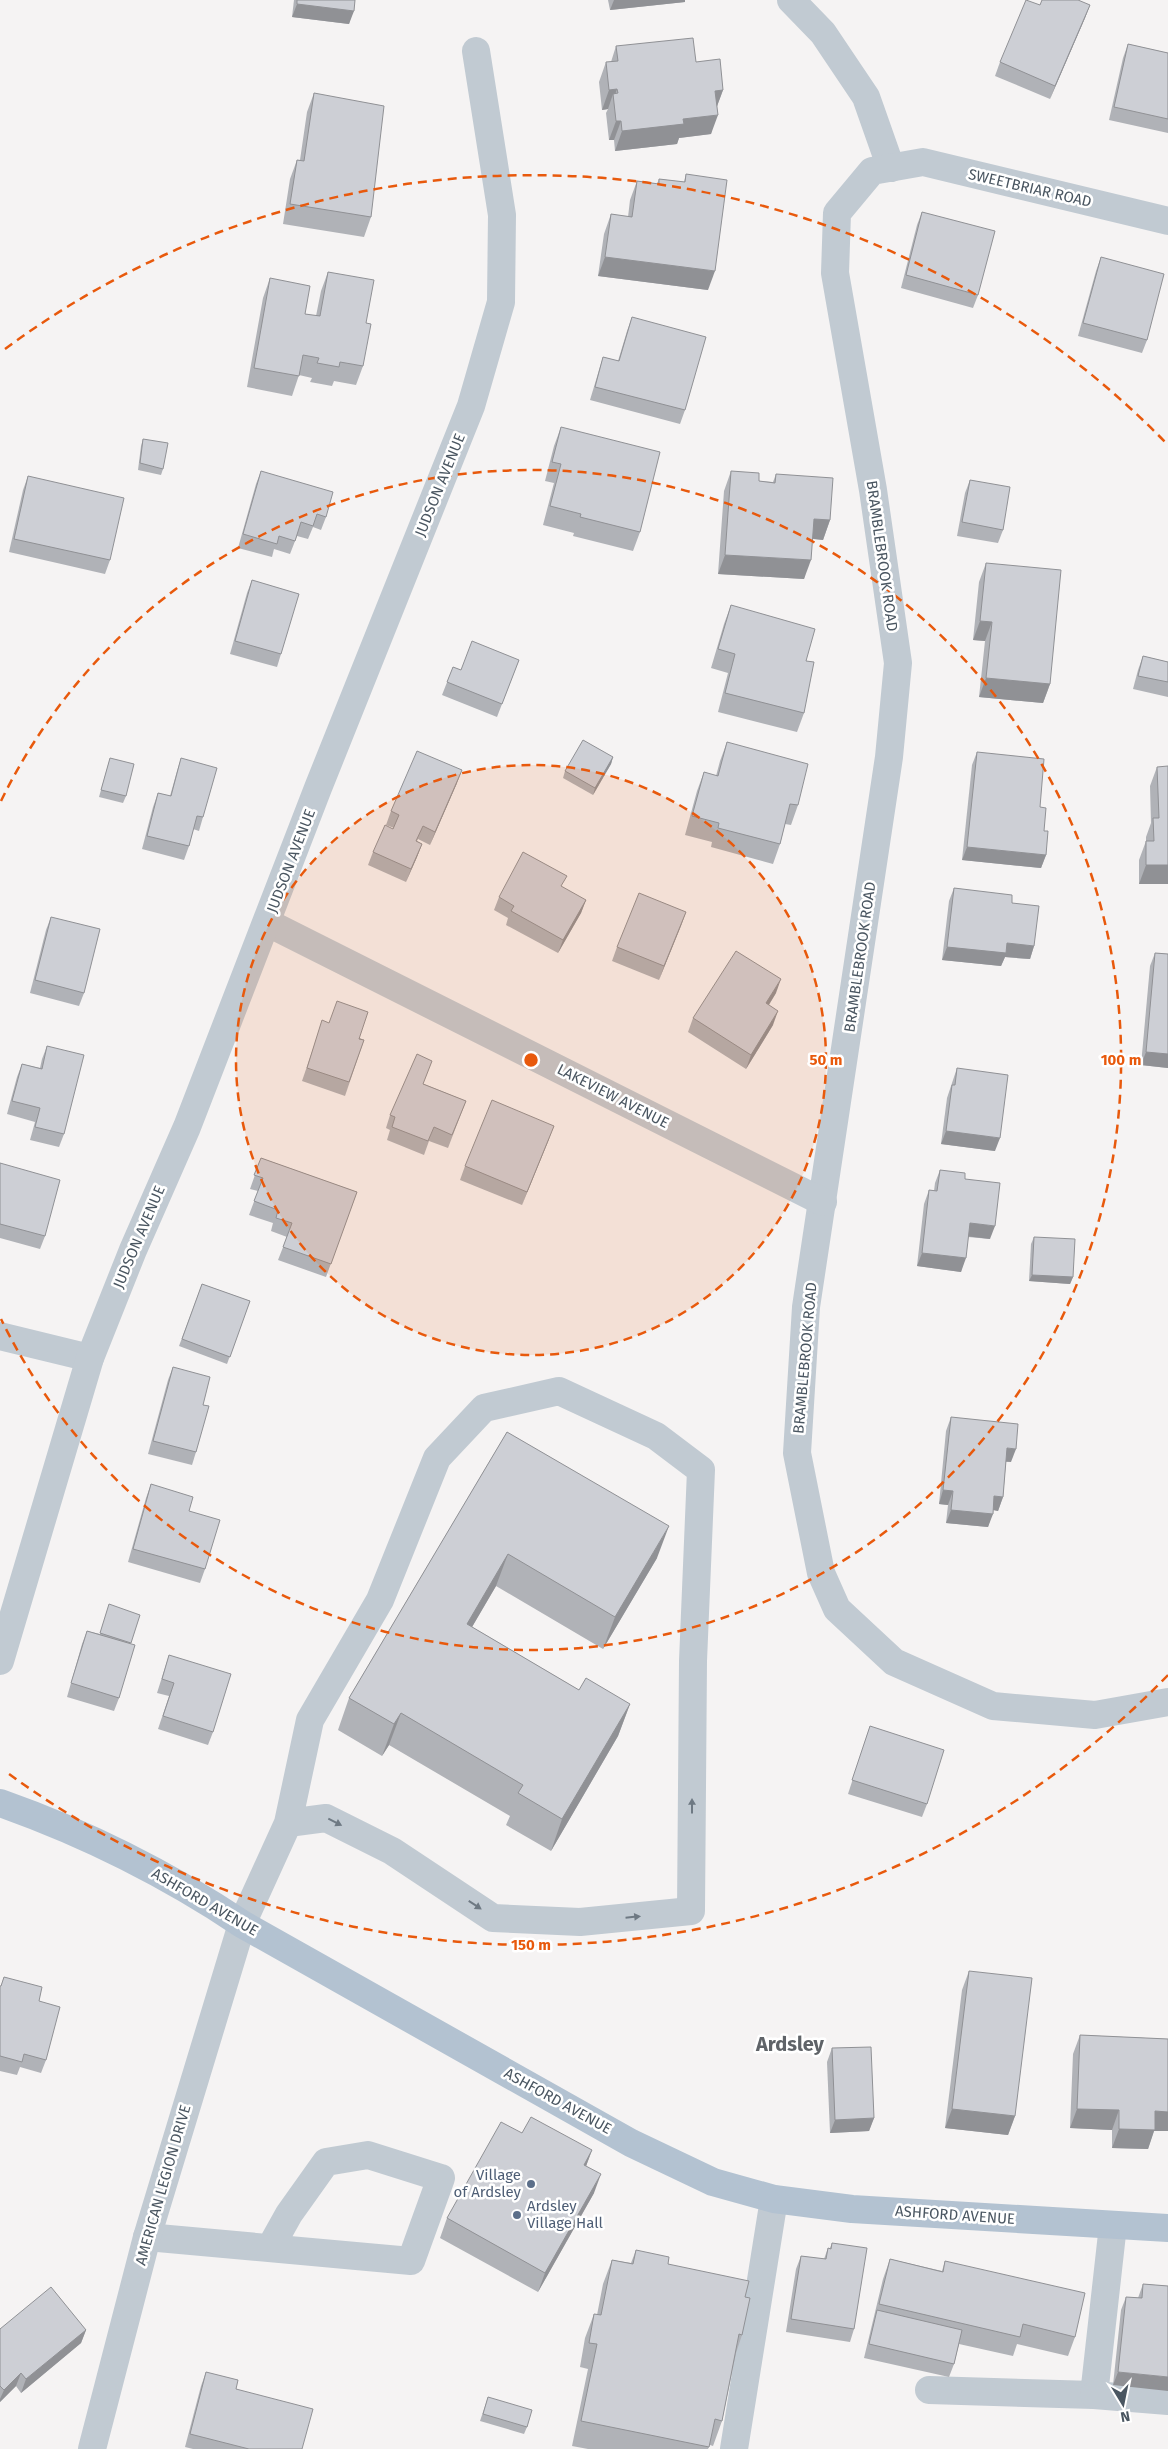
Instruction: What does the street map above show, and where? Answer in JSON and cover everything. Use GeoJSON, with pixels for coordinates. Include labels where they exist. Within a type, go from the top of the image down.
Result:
{"type":"FeatureCollection","features":[{"type":"Feature","properties":{"kind":"main road","name":"ASHFORD AVENUE"},"geometry":{"type":"LineString","coordinates":[[0,1803],[89,1838],[192,1892],[242,1924],[632,2143],[712,2182],[774,2199],[852,2209],[1168,2228]]}},
{"type":"Feature","properties":{"kind":"street"},"geometry":{"type":"LineString","coordinates":[[791,0],[823,33],[866,97],[892,168]]}},
{"type":"Feature","properties":{"kind":"street","name":"JUDSON AVENUE"},"geometry":{"type":"LineString","coordinates":[[0,1661],[90,1358],[133,1250],[187,1127],[268,923],[322,779],[471,406],[501,302],[502,215],[476,50]]}},
{"type":"Feature","properties":{"kind":"street","name":"SWEETBRIAR ROAD"},"geometry":{"type":"LineString","coordinates":[[892,168],[923,162],[1168,221]]}},
{"type":"Feature","properties":{"kind":"street","name":"BRAMBLEBROOK ROAD"},"geometry":{"type":"LineString","coordinates":[[892,168],[872,171],[837,213],[835,273],[873,490],[898,663],[890,757],[806,1307],[797,1453],[821,1573],[837,1609],[894,1662],[993,1706],[1095,1715],[1168,1702]]}},
{"type":"Feature","properties":{"kind":"street","name":"LAKEVIEW AVENUE"},"geometry":{"type":"LineString","coordinates":[[268,923],[823,1202]]}},
{"type":"Feature","properties":{"kind":"street"},"geometry":{"type":"LineString","coordinates":[[0,1336],[90,1358]]}},
{"type":"Feature","properties":{"kind":"street","name":"AMERICAN LEGION DRIVE"},"geometry":{"type":"LineString","coordinates":[[92,2449],[147,2237],[242,1924],[288,1823],[310,1720],[380,1600],[437,1458],[484,1408],[559,1391],[656,1436],[701,1470],[693,1661],[691,1911],[580,1922],[493,1918],[392,1851],[326,1818],[288,1823]]}},
{"type":"Feature","properties":{"kind":"street"},"geometry":{"type":"LineString","coordinates":[[147,2237],[411,2261],[441,2178],[368,2155],[326,2162],[289,2214],[270,2248]]}},
{"type":"Feature","properties":{"kind":"street"},"geometry":{"type":"LineString","coordinates":[[734,2449],[774,2199]]}},
{"type":"Feature","properties":{"kind":"street"},"geometry":{"type":"LineString","coordinates":[[1094,2395],[1113,2225]]}},
{"type":"Feature","properties":{"kind":"street"},"geometry":{"type":"LineString","coordinates":[[929,2390],[1094,2395],[1168,2400]]}},
{"type":"Feature","properties":{"kind":"building"},"geometry":{"type":"Polygon","coordinates":[[[297,0],[355,0],[354,11],[297,4],[297,0]]]}},
{"type":"Feature","properties":{"kind":"building"},"geometry":{"type":"Polygon","coordinates":[[[1026,0],[1040,5],[1042,0],[1078,0],[1090,5],[1055,86],[1000,62],[1026,0]]]}},
{"type":"Feature","properties":{"kind":"building"},"geometry":{"type":"Polygon","coordinates":[[[693,38],[696,62],[720,59],[723,90],[715,91],[718,115],[683,119],[684,124],[622,131],[621,121],[616,121],[613,94],[618,93],[617,89],[609,90],[606,62],[618,61],[616,46],[693,38]]]}},
{"type":"Feature","properties":{"kind":"building"},"geometry":{"type":"Polygon","coordinates":[[[1128,44],[1168,53],[1168,119],[1114,107],[1128,44]]]}},
{"type":"Feature","properties":{"kind":"building"},"geometry":{"type":"Polygon","coordinates":[[[314,93],[384,106],[371,217],[290,204],[297,160],[304,161],[314,93]]]}},
{"type":"Feature","properties":{"kind":"building"},"geometry":{"type":"Polygon","coordinates":[[[686,174],[727,180],[715,271],[605,257],[611,214],[632,217],[637,181],[659,184],[659,179],[685,182],[686,174]]]}},
{"type":"Feature","properties":{"kind":"building"},"geometry":{"type":"Polygon","coordinates":[[[922,212],[995,231],[978,295],[906,275],[922,212]]]}},
{"type":"Feature","properties":{"kind":"building"},"geometry":{"type":"Polygon","coordinates":[[[1101,257],[1164,274],[1147,340],[1083,323],[1101,257]]]}},
{"type":"Feature","properties":{"kind":"building"},"geometry":{"type":"Polygon","coordinates":[[[328,272],[374,280],[366,323],[371,324],[363,366],[340,362],[339,367],[317,363],[319,358],[303,355],[299,376],[254,368],[270,278],[310,286],[305,314],[320,316],[328,272]]]}},
{"type":"Feature","properties":{"kind":"building"},"geometry":{"type":"Polygon","coordinates":[[[632,317],[706,337],[685,410],[595,387],[603,357],[619,361],[632,317]]]}},
{"type":"Feature","properties":{"kind":"building"},"geometry":{"type":"Polygon","coordinates":[[[561,427],[660,452],[640,532],[580,517],[581,514],[550,506],[561,464],[552,462],[561,427]]]}},
{"type":"Feature","properties":{"kind":"building"},"geometry":{"type":"Polygon","coordinates":[[[143,439],[168,443],[163,469],[140,463],[143,439]]]}},
{"type":"Feature","properties":{"kind":"building"},"geometry":{"type":"Polygon","coordinates":[[[261,471],[333,492],[326,517],[317,514],[313,526],[301,522],[295,541],[279,536],[277,544],[243,534],[261,471]]]}},
{"type":"Feature","properties":{"kind":"building"},"geometry":{"type":"Polygon","coordinates":[[[731,471],[759,473],[759,481],[775,483],[776,474],[833,478],[830,520],[814,519],[811,560],[725,555],[731,471]]]}},
{"type":"Feature","properties":{"kind":"building"},"geometry":{"type":"Polygon","coordinates":[[[28,476],[124,498],[110,560],[14,539],[28,476]]]}},
{"type":"Feature","properties":{"kind":"building"},"geometry":{"type":"Polygon","coordinates":[[[970,480],[1010,487],[1003,530],[962,522],[970,480]]]}},
{"type":"Feature","properties":{"kind":"building"},"geometry":{"type":"Polygon","coordinates":[[[986,563],[1061,570],[1050,684],[986,678],[992,622],[980,621],[986,563]]]}},
{"type":"Feature","properties":{"kind":"building"},"geometry":{"type":"Polygon","coordinates":[[[252,580],[299,594],[281,654],[235,641],[252,580]]]}},
{"type":"Feature","properties":{"kind":"building"},"geometry":{"type":"Polygon","coordinates":[[[731,605],[815,629],[806,661],[814,662],[804,713],[725,693],[735,654],[718,649],[731,605]]]}},
{"type":"Feature","properties":{"kind":"building"},"geometry":{"type":"Polygon","coordinates":[[[472,641],[519,660],[502,704],[447,682],[453,667],[461,670],[472,641]]]}},
{"type":"Feature","properties":{"kind":"building"},"geometry":{"type":"Polygon","coordinates":[[[1143,656],[1168,662],[1168,682],[1138,676],[1143,656]]]}},
{"type":"Feature","properties":{"kind":"building"},"geometry":{"type":"Polygon","coordinates":[[[583,740],[613,757],[595,788],[565,771],[583,740]]]}},
{"type":"Feature","properties":{"kind":"building"},"geometry":{"type":"Polygon","coordinates":[[[727,742],[808,764],[798,805],[790,804],[780,844],[718,828],[719,823],[692,816],[704,772],[718,776],[727,742]]]}},
{"type":"Feature","properties":{"kind":"building"},"geometry":{"type":"Polygon","coordinates":[[[417,751],[462,770],[435,832],[423,826],[416,841],[422,844],[411,869],[373,852],[385,825],[393,829],[399,815],[391,811],[417,751]]]}},
{"type":"Feature","properties":{"kind":"building"},"geometry":{"type":"Polygon","coordinates":[[[977,752],[1044,759],[1040,807],[1046,808],[1044,831],[1048,831],[1046,855],[967,847],[977,752]]]}},
{"type":"Feature","properties":{"kind":"building"},"geometry":{"type":"Polygon","coordinates":[[[110,758],[134,764],[126,796],[101,790],[110,758]]]}},
{"type":"Feature","properties":{"kind":"building"},"geometry":{"type":"Polygon","coordinates":[[[181,758],[217,768],[203,817],[197,816],[189,846],[147,836],[158,793],[171,796],[181,758]]]}},
{"type":"Feature","properties":{"kind":"building"},"geometry":{"type":"Polygon","coordinates":[[[1168,766],[1168,865],[1146,865],[1146,841],[1154,841],[1153,818],[1159,818],[1157,767],[1168,766]]]}},
{"type":"Feature","properties":{"kind":"building"},"geometry":{"type":"Polygon","coordinates":[[[523,852],[567,876],[561,886],[586,900],[563,940],[511,911],[514,906],[499,897],[523,852]]]}},
{"type":"Feature","properties":{"kind":"building"},"geometry":{"type":"Polygon","coordinates":[[[954,888],[1012,895],[1012,903],[1039,906],[1034,946],[1007,943],[1006,953],[947,947],[954,888]]]}},
{"type":"Feature","properties":{"kind":"building"},"geometry":{"type":"Polygon","coordinates":[[[639,893],[686,912],[664,966],[617,947],[639,893]]]}},
{"type":"Feature","properties":{"kind":"building"},"geometry":{"type":"Polygon","coordinates":[[[51,917],[100,929],[84,993],[35,980],[51,917]]]}},
{"type":"Feature","properties":{"kind":"building"},"geometry":{"type":"Polygon","coordinates":[[[736,951],[781,979],[766,1003],[778,1011],[751,1055],[693,1018],[736,951]]]}},
{"type":"Feature","properties":{"kind":"building"},"geometry":{"type":"Polygon","coordinates":[[[1155,953],[1168,954],[1168,1054],[1146,1052],[1155,953]]]}},
{"type":"Feature","properties":{"kind":"building"},"geometry":{"type":"Polygon","coordinates":[[[337,1001],[368,1012],[359,1039],[364,1040],[349,1082],[307,1068],[322,1020],[329,1023],[337,1001]]]}},
{"type":"Feature","properties":{"kind":"building"},"geometry":{"type":"Polygon","coordinates":[[[47,1046],[84,1055],[64,1134],[35,1127],[40,1108],[12,1101],[22,1064],[42,1069],[47,1046]]]}},
{"type":"Feature","properties":{"kind":"building"},"geometry":{"type":"Polygon","coordinates":[[[417,1054],[432,1061],[423,1084],[466,1101],[452,1135],[434,1127],[428,1141],[392,1127],[395,1117],[390,1115],[417,1054]]]}},
{"type":"Feature","properties":{"kind":"building"},"geometry":{"type":"Polygon","coordinates":[[[957,1068],[1008,1075],[1000,1138],[946,1131],[952,1085],[955,1085],[957,1068]]]}},
{"type":"Feature","properties":{"kind":"building"},"geometry":{"type":"Polygon","coordinates":[[[492,1100],[554,1126],[527,1192],[465,1166],[492,1100]]]}},
{"type":"Feature","properties":{"kind":"building"},"geometry":{"type":"Polygon","coordinates":[[[261,1158],[357,1192],[331,1264],[283,1247],[292,1223],[276,1218],[278,1210],[254,1201],[263,1178],[254,1175],[261,1158]]]}},
{"type":"Feature","properties":{"kind":"building"},"geometry":{"type":"Polygon","coordinates":[[[0,1163],[60,1180],[45,1236],[0,1224],[0,1163]]]}},
{"type":"Feature","properties":{"kind":"building"},"geometry":{"type":"Polygon","coordinates":[[[940,1170],[965,1173],[965,1179],[1000,1183],[995,1226],[970,1223],[966,1258],[922,1253],[929,1190],[937,1191],[940,1170]]]}},
{"type":"Feature","properties":{"kind":"building"},"geometry":{"type":"Polygon","coordinates":[[[1034,1237],[1075,1239],[1073,1277],[1032,1275],[1034,1237]]]}},
{"type":"Feature","properties":{"kind":"building"},"geometry":{"type":"Polygon","coordinates":[[[202,1284],[250,1301],[230,1357],[182,1339],[202,1284]]]}},
{"type":"Feature","properties":{"kind":"building"},"geometry":{"type":"Polygon","coordinates":[[[173,1367],[210,1377],[203,1405],[209,1406],[196,1452],[153,1441],[173,1367]]]}},
{"type":"Feature","properties":{"kind":"building"},"geometry":{"type":"Polygon","coordinates":[[[951,1417],[1018,1424],[1016,1449],[1007,1448],[1003,1497],[994,1496],[993,1514],[951,1510],[953,1491],[943,1490],[951,1417]]]}},
{"type":"Feature","properties":{"kind":"building"},"geometry":{"type":"Polygon","coordinates":[[[507,1432],[669,1526],[615,1617],[508,1554],[467,1624],[579,1690],[586,1678],[630,1704],[562,1819],[518,1793],[523,1785],[401,1713],[394,1724],[349,1698],[507,1432]]]}},
{"type":"Feature","properties":{"kind":"building"},"geometry":{"type":"Polygon","coordinates":[[[151,1484],[193,1497],[189,1511],[220,1520],[205,1569],[133,1549],[151,1484]]]}},
{"type":"Feature","properties":{"kind":"building"},"geometry":{"type":"Polygon","coordinates":[[[109,1604],[140,1615],[131,1643],[100,1633],[109,1604]]]}},
{"type":"Feature","properties":{"kind":"building"},"geometry":{"type":"Polygon","coordinates":[[[87,1631],[135,1645],[119,1698],[71,1683],[87,1631]]]}},
{"type":"Feature","properties":{"kind":"building"},"geometry":{"type":"Polygon","coordinates":[[[169,1655],[231,1674],[213,1732],[163,1716],[174,1683],[162,1679],[169,1655]]]}},
{"type":"Feature","properties":{"kind":"building"},"geometry":{"type":"Polygon","coordinates":[[[870,1726],[944,1750],[927,1804],[852,1780],[870,1726]]]}},
{"type":"Feature","properties":{"kind":"building"},"geometry":{"type":"Polygon","coordinates":[[[969,1971],[1032,1978],[1015,2116],[952,2109],[969,1971]]]}},
{"type":"Feature","properties":{"kind":"building"},"geometry":{"type":"Polygon","coordinates":[[[4,1977],[42,1987],[39,2001],[60,2007],[46,2060],[24,2054],[22,2062],[0,2056],[0,1986],[4,1977]]]}},
{"type":"Feature","properties":{"kind":"building"},"geometry":{"type":"Polygon","coordinates":[[[1080,2035],[1168,2039],[1168,2112],[1155,2111],[1155,2130],[1119,2129],[1119,2110],[1077,2109],[1080,2035]]]}},
{"type":"Feature","properties":{"kind":"building"},"geometry":{"type":"Polygon","coordinates":[[[871,2047],[874,2118],[835,2120],[832,2048],[871,2047]]]}},
{"type":"Feature","properties":{"kind":"building","name":"Ardsley Village Hall"},"geometry":{"type":"Polygon","coordinates":[[[531,2117],[592,2150],[584,2165],[601,2174],[545,2273],[447,2218],[501,2122],[522,2133],[531,2117]]]}},
{"type":"Feature","properties":{"kind":"building"},"geometry":{"type":"Polygon","coordinates":[[[832,2243],[867,2248],[854,2329],[791,2319],[801,2256],[826,2259],[828,2248],[831,2249],[832,2243]]]}},
{"type":"Feature","properties":{"kind":"building"},"geometry":{"type":"Polygon","coordinates":[[[636,2250],[669,2257],[668,2264],[749,2281],[745,2297],[750,2298],[742,2335],[739,2334],[722,2421],[715,2419],[709,2447],[581,2421],[597,2344],[589,2343],[594,2314],[601,2315],[612,2260],[633,2264],[636,2250]]]}},
{"type":"Feature","properties":{"kind":"building"},"geometry":{"type":"Polygon","coordinates":[[[890,2259],[943,2272],[945,2261],[1085,2293],[1075,2337],[1023,2324],[1020,2337],[879,2304],[890,2259]]]}},
{"type":"Feature","properties":{"kind":"building"},"geometry":{"type":"Polygon","coordinates":[[[1143,2284],[1168,2286],[1168,2377],[1118,2372],[1126,2297],[1142,2298],[1143,2284]]]}},
{"type":"Feature","properties":{"kind":"building"},"geometry":{"type":"Polygon","coordinates":[[[51,2287],[86,2330],[26,2379],[21,2373],[4,2390],[0,2386],[0,2329],[51,2287]]]}},
{"type":"Feature","properties":{"kind":"building"},"geometry":{"type":"Polygon","coordinates":[[[877,2310],[962,2330],[954,2364],[869,2344],[877,2310]]]}},
{"type":"Feature","properties":{"kind":"building"},"geometry":{"type":"Polygon","coordinates":[[[206,2372],[238,2380],[236,2389],[313,2409],[302,2449],[249,2449],[190,2434],[206,2372]]]}},
{"type":"Feature","properties":{"kind":"building"},"geometry":{"type":"Polygon","coordinates":[[[488,2397],[532,2410],[527,2427],[483,2414],[488,2397]]]}},
{"type":"Feature","properties":{"kind":"place","name":"Village of Ardsley"},"geometry":{"type":"Point","coordinates":[531,2184]}},
{"type":"Feature","properties":{"kind":"place","name":"Ardsley Village Hall"},"geometry":{"type":"Point","coordinates":[517,2215]}},
{"type":"Feature","properties":{"kind":"district","name":"Ardsley"},"geometry":{"type":"Point","coordinates":[790,2044]}}]}
